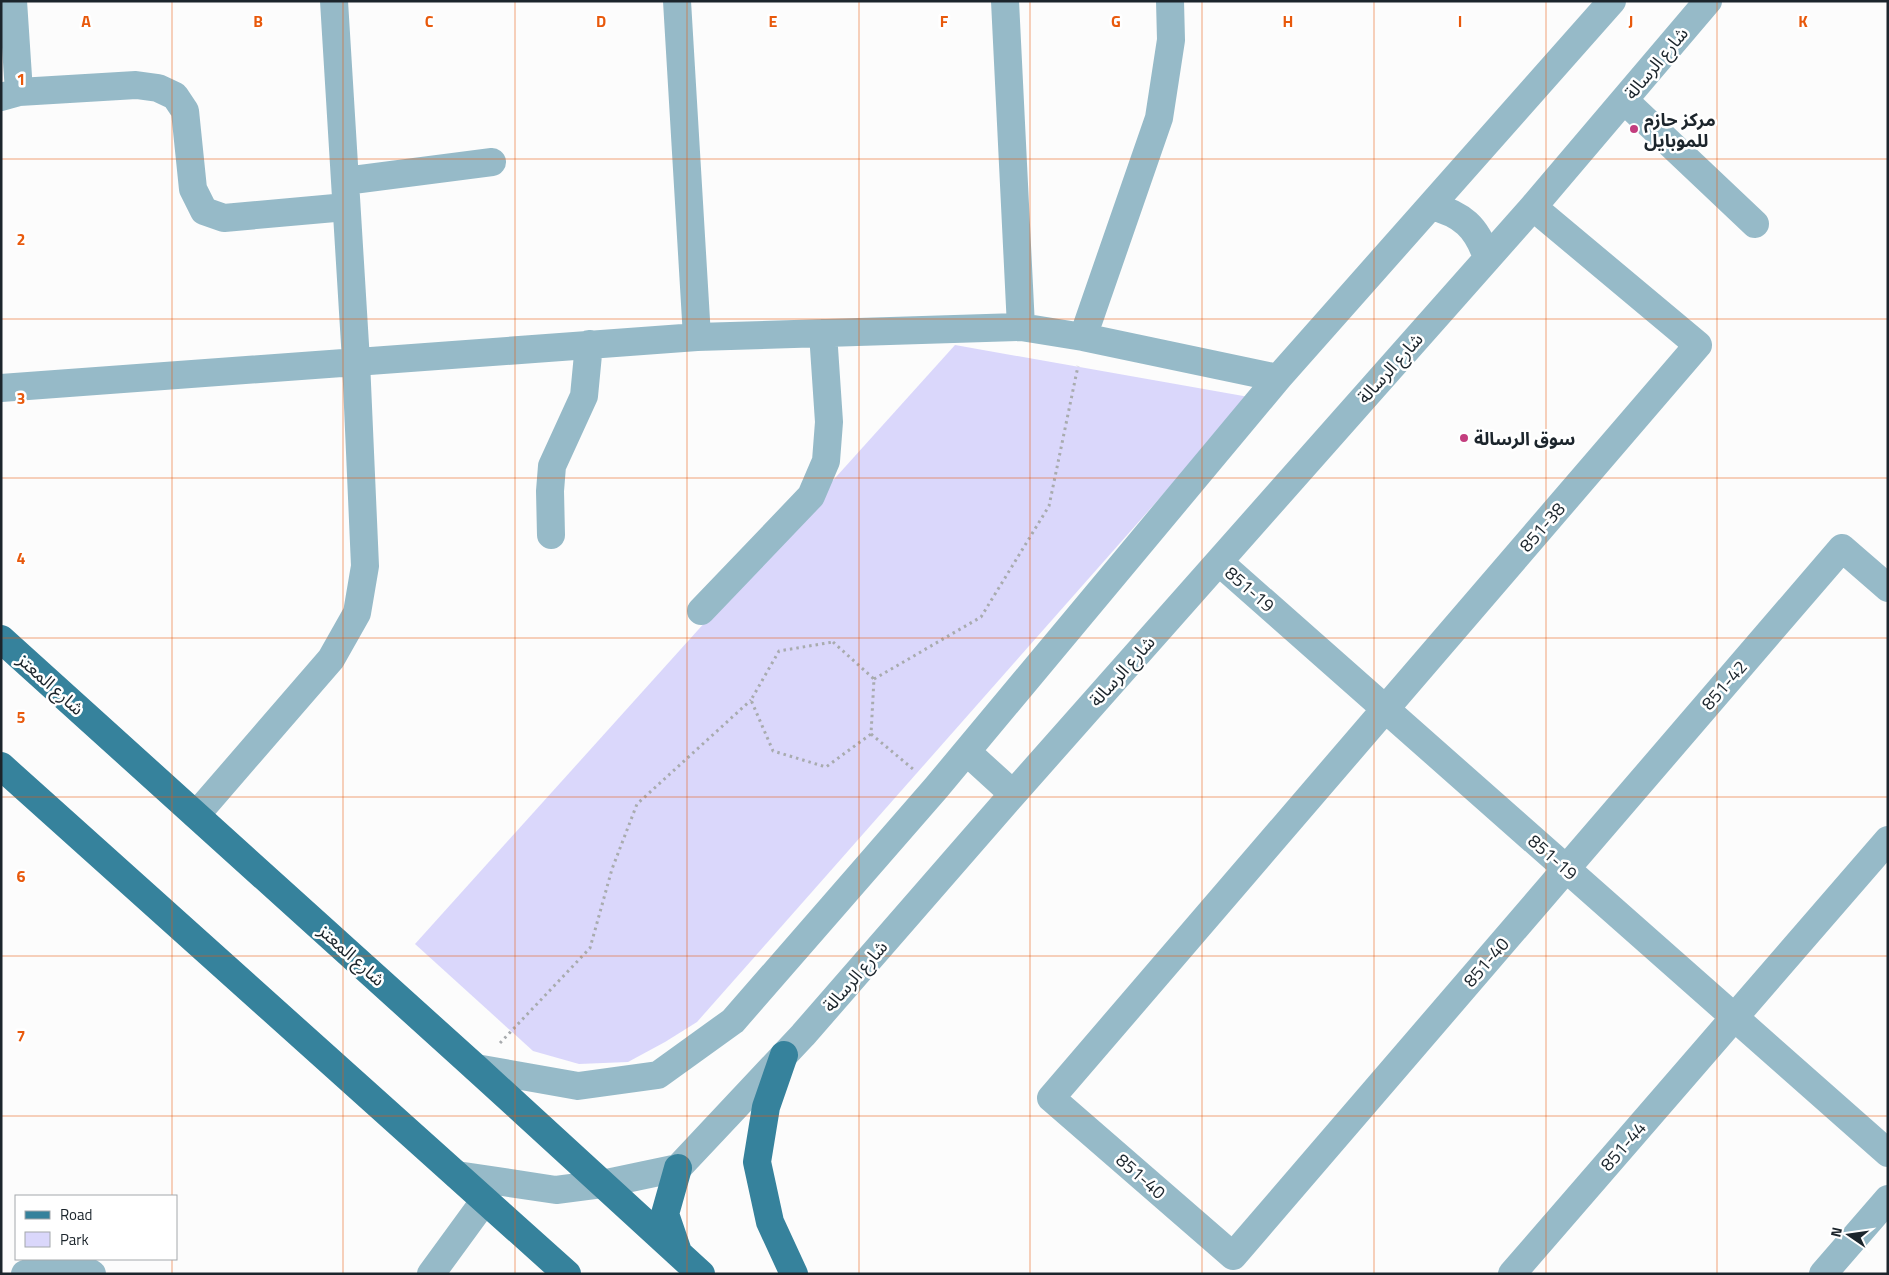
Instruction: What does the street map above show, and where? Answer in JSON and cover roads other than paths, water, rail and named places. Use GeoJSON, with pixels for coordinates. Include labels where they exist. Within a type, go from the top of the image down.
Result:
{"type":"FeatureCollection","features":[{"type":"Feature","properties":{"kind":"main road","name":"شارع المعتز"},"geometry":{"type":"LineString","coordinates":[[1,639],[701,1274]]}},
{"type":"Feature","properties":{"kind":"main road"},"geometry":{"type":"LineString","coordinates":[[1,766],[567,1274]]}},
{"type":"Feature","properties":{"kind":"main road"},"geometry":{"type":"LineString","coordinates":[[784,1055],[766,1107],[757,1162],[770,1222],[794,1274]]}},
{"type":"Feature","properties":{"kind":"main road"},"geometry":{"type":"LineString","coordinates":[[678,1168],[665,1214],[678,1253]]}},
{"type":"Feature","properties":{"kind":"street"},"geometry":{"type":"LineString","coordinates":[[13,1],[10,95],[136,85],[158,88],[174,96],[186,110],[193,189],[204,211],[211,214],[224,218],[492,162]]}},
{"type":"Feature","properties":{"kind":"street"},"geometry":{"type":"LineString","coordinates":[[196,815],[331,659],[357,613],[365,566],[356,361],[334,1]]}},
{"type":"Feature","properties":{"kind":"street"},"geometry":{"type":"LineString","coordinates":[[677,1],[697,337]]}},
{"type":"Feature","properties":{"kind":"street"},"geometry":{"type":"LineString","coordinates":[[1004,1],[1021,327]]}},
{"type":"Feature","properties":{"kind":"street"},"geometry":{"type":"LineString","coordinates":[[1084,337],[1159,118],[1171,40],[1170,1]]}},
{"type":"Feature","properties":{"kind":"street"},"geometry":{"type":"LineString","coordinates":[[476,1068],[578,1086],[658,1076],[733,1021],[967,752],[1278,378],[1612,1]]}},
{"type":"Feature","properties":{"kind":"street","name":"شارع الرسالة"},"geometry":{"type":"LineString","coordinates":[[678,1168],[784,1055],[1533,207],[1708,1]]}},
{"type":"Feature","properties":{"kind":"street"},"geometry":{"type":"LineString","coordinates":[[1624,100],[1755,224]]}},
{"type":"Feature","properties":{"kind":"street"},"geometry":{"type":"LineString","coordinates":[[1431,206],[1447,210],[1462,218],[1473,229],[1482,243],[1487,258]]}},
{"type":"Feature","properties":{"kind":"street","name":"851-38"},"geometry":{"type":"LineString","coordinates":[[1386,709],[1698,346],[1533,207]]}},
{"type":"Feature","properties":{"kind":"street"},"geometry":{"type":"LineString","coordinates":[[1,388],[697,337],[1021,327],[1084,337],[1278,378]]}},
{"type":"Feature","properties":{"kind":"street"},"geometry":{"type":"LineString","coordinates":[[701,611],[811,496],[826,461],[829,422],[823,333]]}},
{"type":"Feature","properties":{"kind":"street"},"geometry":{"type":"LineString","coordinates":[[551,535],[550,491],[552,466],[584,396],[589,344]]}},
{"type":"Feature","properties":{"kind":"street","name":"851-42"},"geometry":{"type":"LineString","coordinates":[[1566,869],[1842,548],[1888,588]]}},
{"type":"Feature","properties":{"kind":"street","name":"851-19"},"geometry":{"type":"LineString","coordinates":[[1218,562],[1888,1153]]}},
{"type":"Feature","properties":{"kind":"street","name":"851-40"},"geometry":{"type":"LineString","coordinates":[[1386,709],[1051,1098],[1233,1256],[1566,869]]}},
{"type":"Feature","properties":{"kind":"street"},"geometry":{"type":"LineString","coordinates":[[967,752],[1013,794]]}},
{"type":"Feature","properties":{"kind":"street"},"geometry":{"type":"LineString","coordinates":[[1735,1018],[1888,840]]}},
{"type":"Feature","properties":{"kind":"street","name":"851-44"},"geometry":{"type":"LineString","coordinates":[[1512,1274],[1735,1018]]}},
{"type":"Feature","properties":{"kind":"street"},"geometry":{"type":"LineString","coordinates":[[457,1175],[556,1190],[602,1184],[678,1168]]}},
{"type":"Feature","properties":{"kind":"street"},"geometry":{"type":"LineString","coordinates":[[1823,1274],[1888,1199]]}},
{"type":"Feature","properties":{"kind":"street"},"geometry":{"type":"LineString","coordinates":[[432,1274],[485,1200]]}},
{"type":"Feature","properties":{"kind":"street"},"geometry":{"type":"LineString","coordinates":[[25,1274],[51,1265],[74,1263],[92,1274]]}},
{"type":"Feature","properties":{"kind":"place","name":"مركز حازم للموبايل"},"geometry":{"type":"Point","coordinates":[1634,129]}},
{"type":"Feature","properties":{"kind":"place","name":"سوق الرسالة"},"geometry":{"type":"Point","coordinates":[1464,438]}}]}
